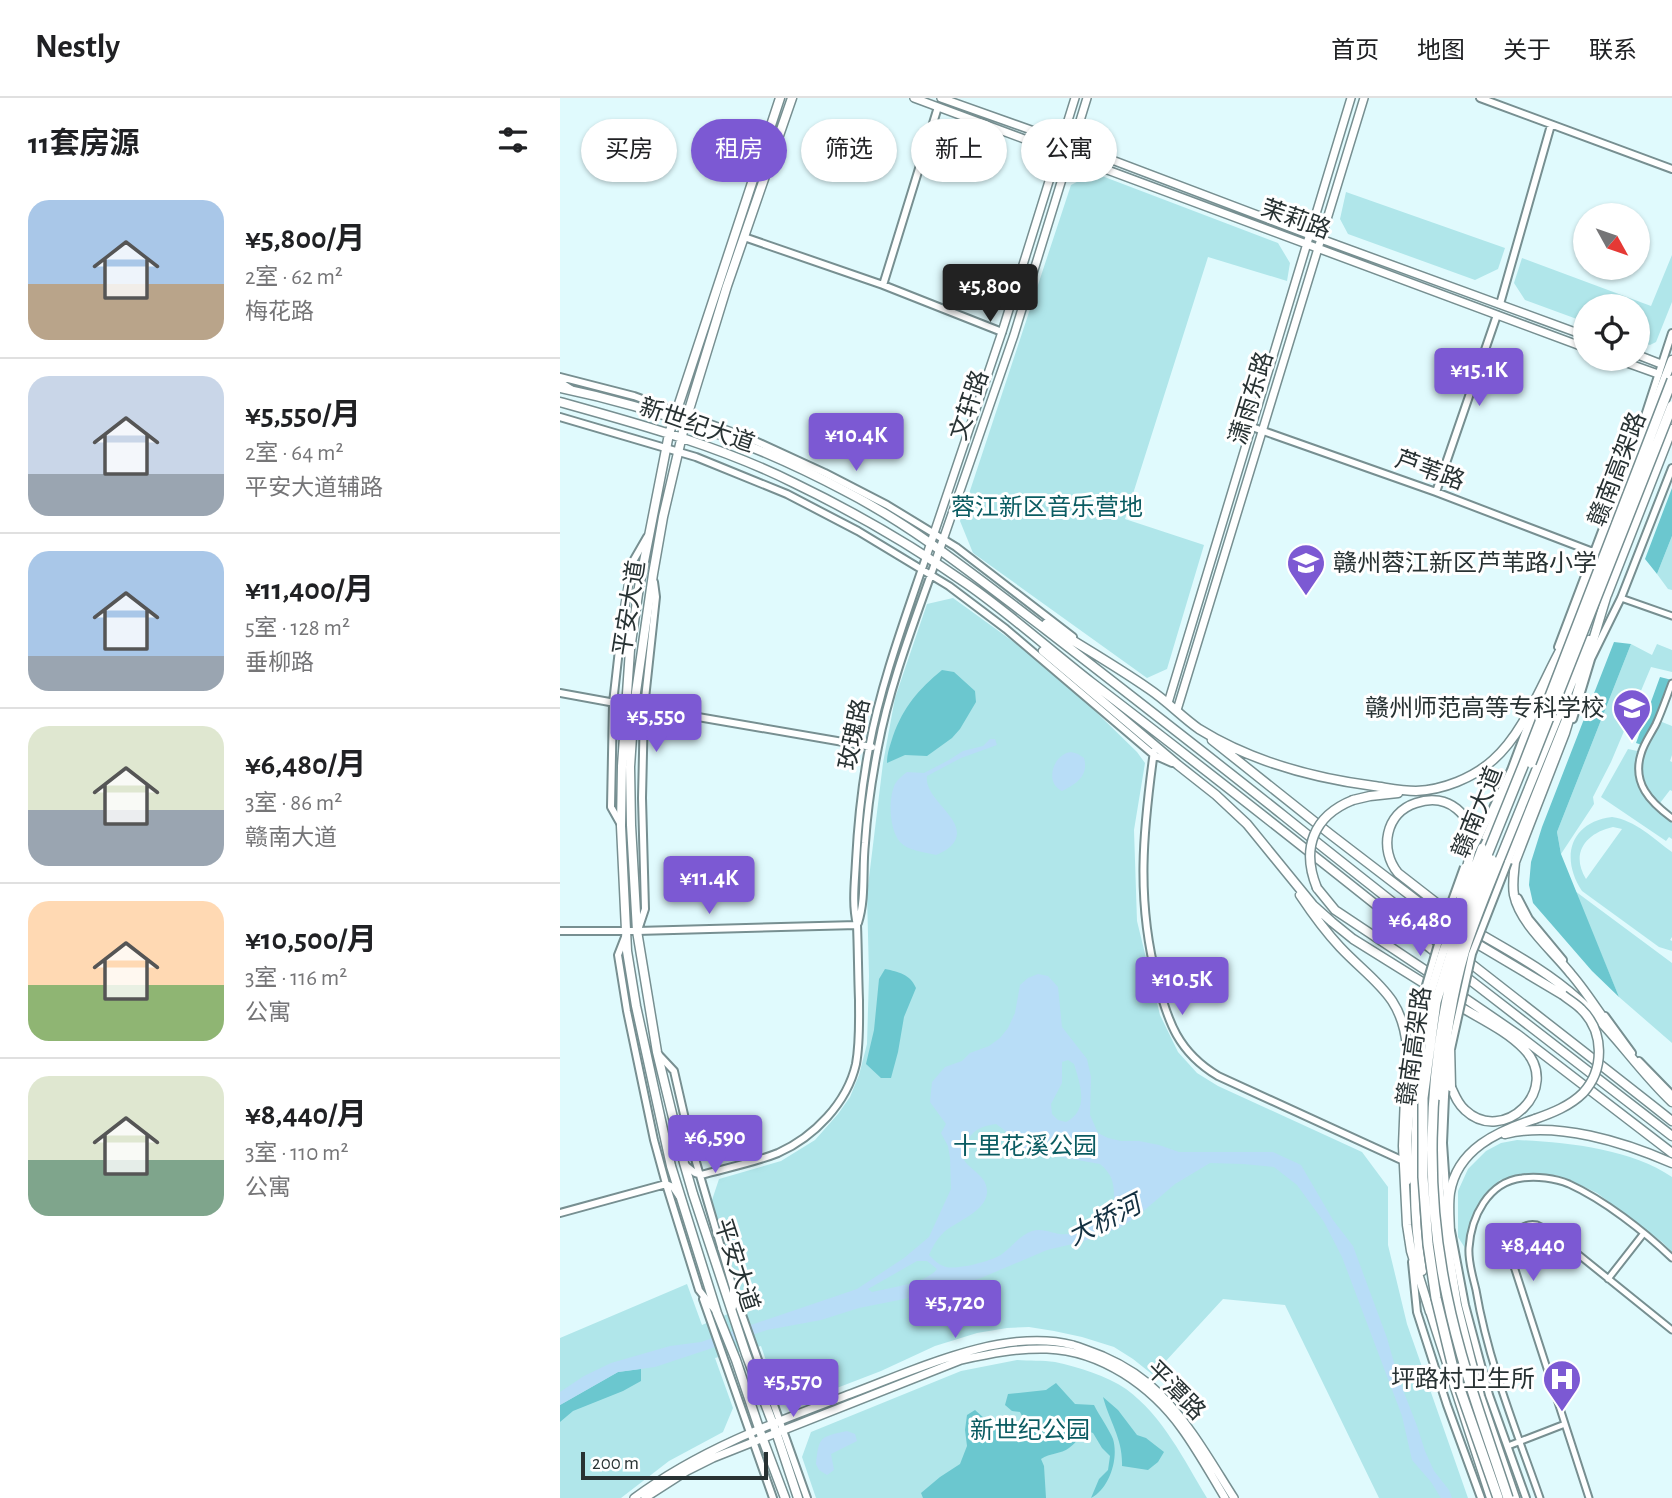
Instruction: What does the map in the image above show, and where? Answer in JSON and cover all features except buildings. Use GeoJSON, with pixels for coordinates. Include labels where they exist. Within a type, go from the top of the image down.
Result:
{"type":"FeatureCollection","features":[{"type":"Feature","properties":{"kind":"highway","name":"赣南高架路"},"geometry":{"type":"LineString","coordinates":[[1498,1498],[1454,1371],[1436,1298],[1428,1244],[1423,1177],[1423,1098],[1436,1002],[1464,912],[1672,380]]}},
{"type":"Feature","properties":{"kind":"highway","name":"赣南高架路"},"geometry":{"type":"LineString","coordinates":[[1508,1498],[1454,1326],[1436,1225],[1432,1124],[1443,1020],[1473,906],[1672,406]]}},
{"type":"Feature","properties":{"kind":"main road","name":"平安大道"},"geometry":{"type":"LineString","coordinates":[[780,98],[669,434],[649,532],[631,650],[630,767],[637,932],[657,1052],[693,1194],[776,1421],[799,1498]]}},
{"type":"Feature","properties":{"kind":"main road","name":"平安大道"},"geometry":{"type":"LineString","coordinates":[[785,1498],[771,1457],[758,1439],[736,1360],[713,1314],[671,1166],[634,995],[627,950],[621,826],[630,705],[663,517],[686,420],[744,237],[792,98]]}},
{"type":"Feature","properties":{"kind":"main road","name":"茉莉路"},"geometry":{"type":"LineString","coordinates":[[914,98],[1021,138]]}},
{"type":"Feature","properties":{"kind":"main road","name":"茉莉路"},"geometry":{"type":"LineString","coordinates":[[941,98],[1021,126]]}},
{"type":"Feature","properties":{"kind":"main road","name":"文轩路"},"geometry":{"type":"LineString","coordinates":[[1069,119],[1075,98]]}},
{"type":"Feature","properties":{"kind":"main road","name":"文轩路"},"geometry":{"type":"LineString","coordinates":[[1081,119],[1087,98]]}},
{"type":"Feature","properties":{"kind":"main road","name":"潇雨东路"},"geometry":{"type":"LineString","coordinates":[[1168,703],[1351,98]]}},
{"type":"Feature","properties":{"kind":"main road","name":"潇雨东路"},"geometry":{"type":"LineString","coordinates":[[1177,710],[1364,98]]}},
{"type":"Feature","properties":{"kind":"main road","name":"茉莉路"},"geometry":{"type":"LineString","coordinates":[[1117,162],[1573,331]]}},
{"type":"Feature","properties":{"kind":"main road","name":"茉莉路"},"geometry":{"type":"LineString","coordinates":[[1117,173],[1573,343]]}},
{"type":"Feature","properties":{"kind":"main road","name":"文轩路"},"geometry":{"type":"LineString","coordinates":[[926,557],[1002,332],[1049,182]]}},
{"type":"Feature","properties":{"kind":"main road","name":"文轩路"},"geometry":{"type":"LineString","coordinates":[[935,563],[1014,335],[1062,182]]}},
{"type":"Feature","properties":{"kind":"main road"},"geometry":{"type":"LineString","coordinates":[[1650,360],[1661,364]]}},
{"type":"Feature","properties":{"kind":"main road","name":"赣南大道"},"geometry":{"type":"LineString","coordinates":[[1491,1498],[1430,1312],[1421,1268],[1412,1093],[1430,994],[1443,952],[1482,848],[1515,772],[1672,360]]}},
{"type":"Feature","properties":{"kind":"main road"},"geometry":{"type":"LineString","coordinates":[[1650,371],[1658,374]]}},
{"type":"Feature","properties":{"kind":"main road","name":"新世纪大道"},"geometry":{"type":"LineString","coordinates":[[560,388],[674,415],[759,449],[932,538],[940,549],[1003,597]]}},
{"type":"Feature","properties":{"kind":"main road","name":"新世纪大道"},"geometry":{"type":"LineString","coordinates":[[560,402],[682,438],[791,481],[926,557],[995,606]]}},
{"type":"Feature","properties":{"kind":"main road","name":"赣南大道"},"geometry":{"type":"LineString","coordinates":[[1515,1498],[1480,1396],[1457,1305],[1439,1191],[1438,1133],[1446,1040],[1473,926],[1504,861],[1672,429]]}},
{"type":"Feature","properties":{"kind":"main road"},"geometry":{"type":"LineString","coordinates":[[1608,591],[1582,681],[1515,862],[1513,880],[1514,896],[1521,914],[1571,973],[1618,1043]]}},
{"type":"Feature","properties":{"kind":"main road"},"geometry":{"type":"LineString","coordinates":[[1003,597],[1168,703],[1341,843],[1461,934],[1563,995],[1590,1020],[1599,1046],[1599,1060],[1594,1075],[1582,1093],[1555,1112],[1510,1127],[1477,1146],[1463,1160],[1454,1178],[1450,1191],[1450,1227],[1457,1305]]}},
{"type":"Feature","properties":{"kind":"main road"},"geometry":{"type":"LineString","coordinates":[[1003,597],[1672,1121]]}},
{"type":"Feature","properties":{"kind":"main road"},"geometry":{"type":"LineString","coordinates":[[995,606],[1154,750],[1216,795],[1247,824],[1314,905],[1332,922],[1353,939],[1514,1040],[1524,1049],[1532,1059],[1536,1072],[1535,1093],[1529,1103],[1511,1117],[1499,1121],[1478,1118],[1467,1112],[1458,1102],[1451,1087],[1449,1057],[1455,993]]}},
{"type":"Feature","properties":{"kind":"main road"},"geometry":{"type":"LineString","coordinates":[[995,606],[1672,1136]]}},
{"type":"Feature","properties":{"kind":"main road"},"geometry":{"type":"LineString","coordinates":[[1562,647],[1520,727],[1508,745],[1493,760],[1478,772],[1444,785],[1370,796],[1334,809],[1317,830],[1312,843],[1309,859],[1311,873],[1317,888],[1335,911],[1517,1034],[1672,1153]]}},
{"type":"Feature","properties":{"kind":"main road"},"geometry":{"type":"LineString","coordinates":[[1198,727],[1245,752],[1292,770],[1348,782],[1415,791]]}},
{"type":"Feature","properties":{"kind":"main road"},"geometry":{"type":"LineString","coordinates":[[1178,765],[1212,774]]}},
{"type":"Feature","properties":{"kind":"main road"},"geometry":{"type":"LineString","coordinates":[[1443,952],[1472,850],[1473,837],[1466,817],[1459,810],[1449,804],[1428,800],[1407,807],[1398,814],[1392,824],[1386,845],[1391,865],[1408,882],[1464,925],[1557,981],[1592,1013],[1672,1102]]}},
{"type":"Feature","properties":{"kind":"main road"},"geometry":{"type":"LineString","coordinates":[[1280,865],[1324,928],[1389,994],[1397,1007],[1406,1034],[1412,1093],[1406,1162],[1407,1225],[1411,1251],[1430,1312]]}},
{"type":"Feature","properties":{"kind":"main road"},"geometry":{"type":"LineString","coordinates":[[1492,1137],[1521,1130],[1563,1132],[1625,1144],[1672,1163]]}},
{"type":"Feature","properties":{"kind":"main road","name":"平潭路"},"geometry":{"type":"LineString","coordinates":[[634,1498],[683,1465],[776,1421],[961,1353],[1023,1342],[1049,1342],[1072,1345],[1120,1364],[1144,1380],[1159,1393],[1201,1444],[1234,1498]]}},
{"type":"Feature","properties":{"kind":"main road","name":"平潭路"},"geometry":{"type":"LineString","coordinates":[[646,1498],[704,1462],[961,1360],[995,1352],[1048,1349],[1070,1352],[1109,1366],[1156,1398],[1182,1429],[1225,1498]]}},
{"type":"Feature","properties":{"kind":"street"},"geometry":{"type":"LineString","coordinates":[[1480,98],[1672,169]]}},
{"type":"Feature","properties":{"kind":"street"},"geometry":{"type":"LineString","coordinates":[[883,285],[938,107]]}},
{"type":"Feature","properties":{"kind":"street"},"geometry":{"type":"LineString","coordinates":[[1500,304],[1551,125]]}},
{"type":"Feature","properties":{"kind":"street"},"geometry":{"type":"LineString","coordinates":[[744,237],[883,285],[1002,332]]}},
{"type":"Feature","properties":{"kind":"street"},"geometry":{"type":"LineString","coordinates":[[1436,492],[1497,315]]}},
{"type":"Feature","properties":{"kind":"street"},"geometry":{"type":"LineString","coordinates":[[1412,1093],[1417,1037],[1426,985],[1461,874],[1511,770],[1641,428],[1672,333]]}},
{"type":"Feature","properties":{"kind":"street"},"geometry":{"type":"LineString","coordinates":[[560,380],[634,396],[674,415]]}},
{"type":"Feature","properties":{"kind":"street"},"geometry":{"type":"LineString","coordinates":[[560,380],[572,390]]}},
{"type":"Feature","properties":{"kind":"street"},"geometry":{"type":"LineString","coordinates":[[560,417],[696,457],[787,494],[858,531],[948,586],[1006,629],[1154,750],[1144,824],[1142,892],[1149,951],[1168,1018],[1177,1038],[1194,1059],[1217,1076],[1406,1162]]}},
{"type":"Feature","properties":{"kind":"street","name":"芦苇路"},"geometry":{"type":"LineString","coordinates":[[1252,427],[1436,492],[1593,552]]}},
{"type":"Feature","properties":{"kind":"street"},"geometry":{"type":"LineString","coordinates":[[1526,1498],[1489,1395],[1465,1305],[1445,1186],[1442,1096],[1472,954],[1504,861],[1593,654],[1622,598],[1672,468]]}},
{"type":"Feature","properties":{"kind":"street"},"geometry":{"type":"LineString","coordinates":[[621,826],[611,807],[613,703],[632,563],[649,532]]}},
{"type":"Feature","properties":{"kind":"street"},"geometry":{"type":"LineString","coordinates":[[932,538],[943,539],[956,547],[1105,661]]}},
{"type":"Feature","properties":{"kind":"street","name":"玫瑰路"},"geometry":{"type":"LineString","coordinates":[[701,1175],[757,1160],[801,1140],[830,1115],[856,1066],[860,1039],[857,925],[854,912],[857,842],[869,747],[895,648],[926,557]]}},
{"type":"Feature","properties":{"kind":"street","name":"玫瑰路"},"geometry":{"type":"LineString","coordinates":[[857,925],[861,912],[864,842],[877,748],[885,713],[935,563]]}},
{"type":"Feature","properties":{"kind":"street"},"geometry":{"type":"LineString","coordinates":[[637,932],[645,909],[642,798],[644,708],[656,597],[653,574]]}},
{"type":"Feature","properties":{"kind":"street"},"geometry":{"type":"LineString","coordinates":[[1622,598],[1672,616]]}},
{"type":"Feature","properties":{"kind":"street"},"geometry":{"type":"LineString","coordinates":[[622,623],[631,650]]}},
{"type":"Feature","properties":{"kind":"street"},"geometry":{"type":"LineString","coordinates":[[1593,654],[1577,707],[1520,858],[1516,878],[1518,899],[1529,919],[1579,979],[1638,1060],[1672,1095]]}},
{"type":"Feature","properties":{"kind":"street"},"geometry":{"type":"LineString","coordinates":[[1672,683],[1639,765],[1643,789],[1649,799],[1672,818]]}},
{"type":"Feature","properties":{"kind":"street"},"geometry":{"type":"LineString","coordinates":[[560,693],[877,748]]}},
{"type":"Feature","properties":{"kind":"street"},"geometry":{"type":"LineString","coordinates":[[631,825],[642,798]]}},
{"type":"Feature","properties":{"kind":"street"},"geometry":{"type":"LineString","coordinates":[[560,931],[637,932],[857,925]]}},
{"type":"Feature","properties":{"kind":"street"},"geometry":{"type":"LineString","coordinates":[[627,932],[618,956],[654,1140],[699,1290],[713,1314]]}},
{"type":"Feature","properties":{"kind":"street"},"geometry":{"type":"LineString","coordinates":[[634,1045],[648,1060]]}},
{"type":"Feature","properties":{"kind":"street"},"geometry":{"type":"LineString","coordinates":[[657,1052],[674,1071],[691,1145],[733,1288],[736,1312]]}},
{"type":"Feature","properties":{"kind":"street"},"geometry":{"type":"LineString","coordinates":[[684,1163],[701,1175]]}},
{"type":"Feature","properties":{"kind":"street"},"geometry":{"type":"LineString","coordinates":[[666,1184],[671,1166]]}},
{"type":"Feature","properties":{"kind":"street"},"geometry":{"type":"LineString","coordinates":[[693,1194],[694,1186],[701,1175]]}},
{"type":"Feature","properties":{"kind":"street"},"geometry":{"type":"LineString","coordinates":[[1540,1498],[1487,1344],[1469,1251],[1474,1222],[1486,1199],[1500,1185],[1512,1179],[1528,1177],[1569,1184],[1644,1233],[1672,1258]]}},
{"type":"Feature","properties":{"kind":"street"},"geometry":{"type":"LineString","coordinates":[[560,1213],[666,1184],[673,1187],[681,1198]]}},
{"type":"Feature","properties":{"kind":"street"},"geometry":{"type":"LineString","coordinates":[[1595,1498],[1588,1497],[1509,1251],[1513,1235],[1522,1227],[1537,1225],[1548,1230],[1672,1330]]}},
{"type":"Feature","properties":{"kind":"street"},"geometry":{"type":"LineString","coordinates":[[1608,1279],[1644,1233]]}},
{"type":"Feature","properties":{"kind":"street"},"geometry":{"type":"LineString","coordinates":[[1411,1251],[1417,1312],[1481,1498]]}},
{"type":"Feature","properties":{"kind":"street","name":"平安大道"},"geometry":{"type":"LineString","coordinates":[[713,1314],[726,1363],[755,1430]]}},
{"type":"Feature","properties":{"kind":"street"},"geometry":{"type":"LineString","coordinates":[[1508,1447],[1565,1424]]}},
{"type":"Feature","properties":{"kind":"street","name":"平安大道"},"geometry":{"type":"LineString","coordinates":[[779,1431],[807,1498]]}},
{"type":"Feature","properties":{"kind":"street","name":"平安大道"},"geometry":{"type":"LineString","coordinates":[[758,1439],[774,1498]]}},
{"type":"Feature","properties":{"kind":"green space","name":"蓉江新区音乐营地"},"geometry":{"type":"Polygon","coordinates":[[[1077,182],[1117,182],[1278,243],[1290,263],[1287,281],[1208,257],[1125,519],[1204,545],[1167,669],[1147,678],[973,553],[960,521],[1071,185],[1077,182]]]}},
{"type":"Feature","properties":{"kind":"green space"},"geometry":{"type":"Polygon","coordinates":[[[1346,192],[1505,248],[1498,269],[1475,280],[1348,234],[1340,219],[1346,192]]]}},
{"type":"Feature","properties":{"kind":"green space"},"geometry":{"type":"Polygon","coordinates":[[[1672,255],[1672,302],[1656,342],[1650,345],[1651,306],[1672,255]]]}},
{"type":"Feature","properties":{"kind":"green space"},"geometry":{"type":"Polygon","coordinates":[[[1522,258],[1573,277],[1573,280],[1581,280],[1619,294],[1573,294],[1573,318],[1525,300],[1514,283],[1522,258]]]}},
{"type":"Feature","properties":{"kind":"green space"},"geometry":{"type":"Polygon","coordinates":[[[1672,488],[1672,536],[1657,574],[1645,559],[1672,488]]]}},
{"type":"Feature","properties":{"kind":"green space"},"geometry":{"type":"Polygon","coordinates":[[[1672,536],[1672,590],[1668,589],[1657,574],[1672,536]]]}},
{"type":"Feature","properties":{"kind":"green space","name":"十里花溪公园"},"geometry":{"type":"Polygon","coordinates":[[[953,598],[1054,671],[1145,763],[1134,830],[1137,921],[1160,1015],[1178,1052],[1197,1073],[1218,1086],[1362,1152],[1388,1187],[1388,1245],[1407,1324],[1468,1498],[1379,1498],[1285,1305],[1223,1299],[1153,1375],[1114,1347],[1082,1337],[1029,1327],[977,1333],[935,1346],[881,1371],[803,1401],[776,1390],[761,1346],[715,1358],[733,1408],[723,1432],[669,1461],[621,1498],[560,1498],[560,1338],[687,1284],[702,1325],[744,1307],[711,1203],[719,1179],[781,1161],[815,1140],[850,1097],[867,1044],[867,894],[883,763],[895,698],[927,604],[953,598]]]}},
{"type":"Feature","properties":{"kind":"green space"},"geometry":{"type":"Polygon","coordinates":[[[1614,642],[1631,644],[1557,832],[1561,854],[1619,997],[1592,971],[1533,903],[1529,885],[1531,862],[1542,827],[1614,642]]]}},
{"type":"Feature","properties":{"kind":"green space"},"geometry":{"type":"Polygon","coordinates":[[[1631,644],[1652,655],[1657,644],[1672,650],[1672,672],[1651,667],[1611,762],[1593,797],[1594,804],[1561,854],[1557,832],[1631,644]]]}},
{"type":"Feature","properties":{"kind":"green space"},"geometry":{"type":"Polygon","coordinates":[[[942,670],[954,672],[975,691],[976,702],[952,738],[927,756],[905,755],[887,763],[893,736],[907,707],[942,670]]]}},
{"type":"Feature","properties":{"kind":"green space"},"geometry":{"type":"Polygon","coordinates":[[[1660,677],[1672,680],[1672,683],[1645,746],[1636,743],[1660,677]]]}},
{"type":"Feature","properties":{"kind":"green space"},"geometry":{"type":"Polygon","coordinates":[[[1657,720],[1672,726],[1672,791],[1670,790],[1657,807],[1672,818],[1672,839],[1669,837],[1666,841],[1601,797],[1628,749],[1642,752],[1657,720]]]}},
{"type":"Feature","properties":{"kind":"green space"},"geometry":{"type":"Polygon","coordinates":[[[1612,817],[1629,822],[1672,852],[1672,951],[1659,947],[1582,891],[1575,879],[1571,854],[1573,843],[1586,826],[1612,817]],[[1613,827],[1588,839],[1580,853],[1581,870],[1586,879],[1622,829],[1613,827]]]}},
{"type":"Feature","properties":{"kind":"green space"},"geometry":{"type":"Polygon","coordinates":[[[1575,891],[1672,963],[1672,1043],[1619,997],[1575,891]]]}},
{"type":"Feature","properties":{"kind":"green space"},"geometry":{"type":"Polygon","coordinates":[[[885,969],[907,977],[916,988],[904,1017],[891,1078],[881,1078],[866,1064],[874,1030],[879,979],[885,969]]]}},
{"type":"Feature","properties":{"kind":"green space"},"geometry":{"type":"Polygon","coordinates":[[[1517,1140],[1598,1149],[1656,1167],[1672,1177],[1672,1252],[1597,1193],[1555,1175],[1520,1175],[1500,1180],[1488,1192],[1473,1217],[1465,1248],[1458,1237],[1458,1191],[1468,1169],[1486,1151],[1501,1143],[1517,1140]]]}},
{"type":"Feature","properties":{"kind":"green space","name":"新世纪公园"},"geometry":{"type":"Polygon","coordinates":[[[1017,1360],[1050,1361],[1073,1366],[1126,1389],[1162,1425],[1207,1498],[816,1498],[802,1457],[811,1432],[961,1371],[1017,1360]]]}},
{"type":"Feature","properties":{"kind":"green space"},"geometry":{"type":"Polygon","coordinates":[[[641,1369],[641,1381],[573,1411],[560,1422],[560,1405],[618,1372],[641,1369]]]}},
{"type":"Feature","properties":{"kind":"green space"},"geometry":{"type":"Polygon","coordinates":[[[1056,1383],[1075,1404],[1094,1405],[1113,1439],[1115,1455],[1111,1473],[1097,1494],[1091,1498],[1099,1479],[1108,1470],[1110,1456],[1093,1433],[1087,1431],[1066,1450],[1041,1459],[1046,1498],[923,1498],[921,1493],[960,1464],[967,1446],[967,1415],[975,1410],[1004,1436],[1016,1436],[1020,1441],[1029,1430],[1020,1412],[1012,1411],[1005,1405],[1008,1394],[1046,1390],[1056,1383]]]}},
{"type":"Feature","properties":{"kind":"green space"},"geometry":{"type":"Polygon","coordinates":[[[1103,1397],[1118,1410],[1137,1435],[1146,1438],[1164,1452],[1158,1462],[1148,1470],[1122,1466],[1118,1439],[1103,1397]]]}},
{"type":"Feature","properties":{"kind":"water"},"geometry":{"type":"Polygon","coordinates":[[[990,739],[995,739],[997,745],[961,758],[927,776],[932,794],[956,828],[956,837],[951,846],[936,855],[903,845],[896,836],[891,814],[891,798],[897,781],[907,772],[924,773],[963,751],[983,746],[990,739]]]}},
{"type":"Feature","properties":{"kind":"water"},"geometry":{"type":"Polygon","coordinates":[[[1071,752],[1084,758],[1085,770],[1076,782],[1062,791],[1053,782],[1053,769],[1059,758],[1071,752]]]}},
{"type":"Feature","properties":{"kind":"water","name":"大桥河"},"geometry":{"type":"Polygon","coordinates":[[[1038,974],[1048,976],[1058,987],[1062,1027],[1087,1059],[1091,1077],[1090,1115],[1098,1133],[1108,1138],[1139,1141],[1179,1152],[1273,1152],[1301,1165],[1333,1220],[1353,1246],[1425,1451],[1434,1471],[1452,1498],[1441,1498],[1412,1460],[1402,1416],[1342,1257],[1324,1222],[1297,1185],[1274,1167],[1210,1163],[1175,1184],[1121,1227],[1081,1242],[1047,1250],[981,1278],[934,1293],[767,1330],[655,1367],[618,1372],[560,1405],[560,1392],[611,1363],[670,1346],[701,1342],[857,1289],[904,1258],[929,1237],[951,1189],[948,1146],[941,1133],[946,1124],[930,1102],[932,1082],[945,1067],[962,1061],[970,1053],[989,1046],[1000,1038],[1015,1013],[1020,985],[1038,974]],[[1068,1060],[1062,1062],[1062,1083],[1051,1104],[1052,1114],[1058,1120],[1066,1122],[1078,1111],[1081,1104],[1079,1080],[1074,1064],[1068,1060]],[[996,1124],[980,1128],[968,1139],[962,1156],[986,1185],[985,1200],[970,1216],[939,1237],[929,1255],[939,1264],[951,1268],[991,1259],[1032,1231],[1068,1234],[1094,1224],[1110,1212],[1114,1196],[1112,1182],[1100,1164],[1032,1152],[1020,1146],[996,1124]],[[917,1261],[868,1289],[872,1292],[907,1284],[925,1278],[937,1269],[927,1261],[917,1261]]]}},
{"type":"Feature","properties":{"kind":"water"},"geometry":{"type":"Polygon","coordinates":[[[847,1431],[855,1434],[857,1441],[831,1454],[834,1470],[827,1475],[819,1470],[816,1464],[820,1443],[826,1437],[847,1431]]]}},
{"type":"Feature","properties":{"kind":"place","name":"赣州蓉江新区芦苇路小学"},"geometry":{"type":"Point","coordinates":[1306,597]}},
{"type":"Feature","properties":{"kind":"place","name":"赣州师范高等专科学校"},"geometry":{"type":"Point","coordinates":[1632,742]}},
{"type":"Feature","properties":{"kind":"place","name":"坪路村卫生所"},"geometry":{"type":"Point","coordinates":[1562,1413]}}]}
